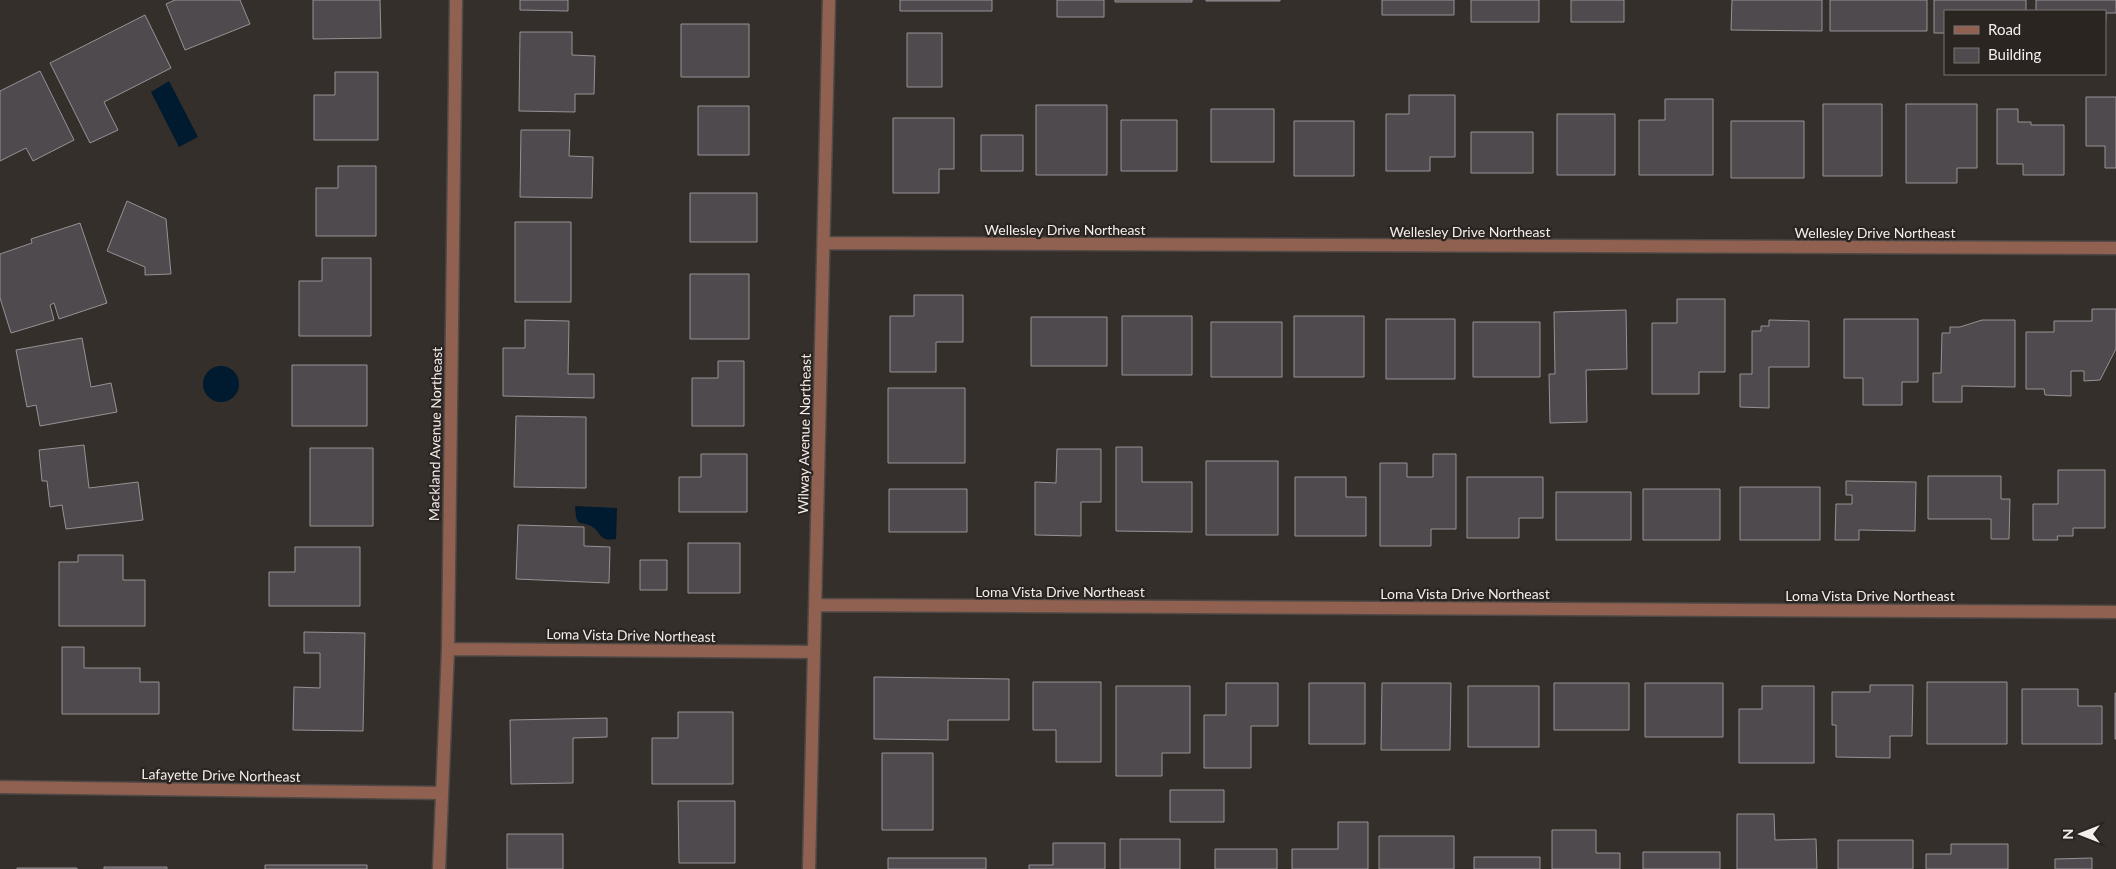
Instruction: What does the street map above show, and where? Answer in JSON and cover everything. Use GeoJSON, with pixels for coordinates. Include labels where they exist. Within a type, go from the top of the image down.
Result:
{"type":"FeatureCollection","features":[{"type":"Feature","properties":{"kind":"street","name":"Mackland Avenue Northeast"},"geometry":{"type":"LineString","coordinates":[[439,869],[448,649],[456,0]]}},
{"type":"Feature","properties":{"kind":"street","name":"Wilway Avenue Northeast"},"geometry":{"type":"LineString","coordinates":[[809,869],[829,0]]}},
{"type":"Feature","properties":{"kind":"street","name":"Wellesley Drive Northeast"},"geometry":{"type":"LineString","coordinates":[[824,243],[2116,248]]}},
{"type":"Feature","properties":{"kind":"street","name":"Loma Vista Drive Northeast"},"geometry":{"type":"LineString","coordinates":[[815,605],[2116,612]]}},
{"type":"Feature","properties":{"kind":"street","name":"Loma Vista Drive Northeast"},"geometry":{"type":"LineString","coordinates":[[448,649],[814,652]]}},
{"type":"Feature","properties":{"kind":"street","name":"Lafayette Drive Northeast"},"geometry":{"type":"LineString","coordinates":[[0,787],[441,793]]}},
{"type":"Feature","properties":{"kind":"water"},"geometry":{"type":"Polygon","coordinates":[[[169,81],[198,137],[179,147],[151,92],[169,81]]]}},
{"type":"Feature","properties":{"kind":"water"},"geometry":{"type":"Polygon","coordinates":[[[221,366],[228,367],[234,371],[238,377],[238,391],[234,397],[228,401],[221,402],[214,401],[208,397],[204,391],[203,384],[204,377],[208,371],[214,367],[221,366]]]}},
{"type":"Feature","properties":{"kind":"water"},"geometry":{"type":"Polygon","coordinates":[[[575,506],[617,508],[616,539],[603,538],[591,526],[578,522],[575,506]]]}},
{"type":"Feature","properties":{"kind":"building"},"geometry":{"type":"Polygon","coordinates":[[[175,0],[240,0],[250,24],[185,50],[166,4],[175,0]]]}},
{"type":"Feature","properties":{"kind":"building"},"geometry":{"type":"Polygon","coordinates":[[[313,0],[380,0],[381,38],[313,39],[313,0]]]}},
{"type":"Feature","properties":{"kind":"building"},"geometry":{"type":"Polygon","coordinates":[[[520,0],[568,0],[568,11],[520,10],[520,0]]]}},
{"type":"Feature","properties":{"kind":"building"},"geometry":{"type":"Polygon","coordinates":[[[900,0],[992,0],[992,11],[900,11],[900,0]]]}},
{"type":"Feature","properties":{"kind":"building"},"geometry":{"type":"Polygon","coordinates":[[[1057,0],[1104,0],[1104,17],[1057,17],[1057,0]]]}},
{"type":"Feature","properties":{"kind":"building"},"geometry":{"type":"Polygon","coordinates":[[[1115,0],[1192,0],[1192,2],[1115,2],[1115,0]]]}},
{"type":"Feature","properties":{"kind":"building"},"geometry":{"type":"Polygon","coordinates":[[[1280,0],[1280,1],[1206,1],[1280,0]]]}},
{"type":"Feature","properties":{"kind":"building"},"geometry":{"type":"Polygon","coordinates":[[[1382,0],[1454,0],[1454,15],[1382,15],[1382,0]]]}},
{"type":"Feature","properties":{"kind":"building"},"geometry":{"type":"Polygon","coordinates":[[[1471,0],[1539,0],[1539,22],[1471,22],[1471,0]]]}},
{"type":"Feature","properties":{"kind":"building"},"geometry":{"type":"Polygon","coordinates":[[[1571,0],[1624,0],[1624,22],[1571,22],[1571,0]]]}},
{"type":"Feature","properties":{"kind":"building"},"geometry":{"type":"Polygon","coordinates":[[[1732,0],[1822,0],[1822,31],[1731,30],[1732,0]]]}},
{"type":"Feature","properties":{"kind":"building"},"geometry":{"type":"Polygon","coordinates":[[[1830,0],[1927,0],[1927,31],[1830,31],[1830,0]]]}},
{"type":"Feature","properties":{"kind":"building"},"geometry":{"type":"Polygon","coordinates":[[[1934,0],[2026,0],[2026,10],[1944,10],[1944,33],[1934,33],[1934,0]]]}},
{"type":"Feature","properties":{"kind":"building"},"geometry":{"type":"Polygon","coordinates":[[[2036,0],[2116,0],[2116,13],[2106,13],[2106,10],[2036,10],[2036,0]]]}},
{"type":"Feature","properties":{"kind":"building"},"geometry":{"type":"Polygon","coordinates":[[[145,15],[171,68],[104,102],[118,130],[90,143],[50,63],[145,15]]]}},
{"type":"Feature","properties":{"kind":"building"},"geometry":{"type":"Polygon","coordinates":[[[681,24],[749,24],[749,77],[681,77],[681,24]]]}},
{"type":"Feature","properties":{"kind":"building"},"geometry":{"type":"Polygon","coordinates":[[[520,32],[572,32],[572,55],[595,56],[594,94],[575,94],[575,112],[519,111],[520,32]]]}},
{"type":"Feature","properties":{"kind":"building"},"geometry":{"type":"Polygon","coordinates":[[[907,33],[942,33],[942,87],[907,87],[907,33]]]}},
{"type":"Feature","properties":{"kind":"building"},"geometry":{"type":"Polygon","coordinates":[[[40,71],[74,140],[33,161],[26,148],[0,161],[0,91],[40,71]]]}},
{"type":"Feature","properties":{"kind":"building"},"geometry":{"type":"Polygon","coordinates":[[[335,72],[378,72],[378,140],[314,140],[314,95],[335,95],[335,72]]]}},
{"type":"Feature","properties":{"kind":"building"},"geometry":{"type":"Polygon","coordinates":[[[1409,95],[1455,95],[1455,157],[1430,157],[1430,171],[1386,171],[1386,114],[1409,114],[1409,95]]]}},
{"type":"Feature","properties":{"kind":"building"},"geometry":{"type":"Polygon","coordinates":[[[2086,97],[2116,97],[2116,168],[2105,168],[2105,146],[2086,146],[2086,97]]]}},
{"type":"Feature","properties":{"kind":"building"},"geometry":{"type":"Polygon","coordinates":[[[1665,99],[1713,99],[1713,175],[1639,175],[1639,120],[1665,120],[1665,99]]]}},
{"type":"Feature","properties":{"kind":"building"},"geometry":{"type":"Polygon","coordinates":[[[1823,104],[1882,104],[1882,176],[1823,176],[1823,104]]]}},
{"type":"Feature","properties":{"kind":"building"},"geometry":{"type":"Polygon","coordinates":[[[1906,104],[1977,104],[1977,168],[1957,168],[1957,183],[1906,183],[1906,104]]]}},
{"type":"Feature","properties":{"kind":"building"},"geometry":{"type":"Polygon","coordinates":[[[1036,105],[1107,105],[1107,175],[1036,175],[1036,105]]]}},
{"type":"Feature","properties":{"kind":"building"},"geometry":{"type":"Polygon","coordinates":[[[698,106],[749,106],[749,155],[698,155],[698,106]]]}},
{"type":"Feature","properties":{"kind":"building"},"geometry":{"type":"Polygon","coordinates":[[[1211,109],[1274,109],[1274,162],[1211,162],[1211,109]]]}},
{"type":"Feature","properties":{"kind":"building"},"geometry":{"type":"Polygon","coordinates":[[[1997,109],[2018,109],[2018,122],[2031,122],[2031,125],[2064,125],[2064,175],[2023,175],[2023,164],[1997,164],[1997,109]]]}},
{"type":"Feature","properties":{"kind":"building"},"geometry":{"type":"Polygon","coordinates":[[[1557,114],[1615,114],[1615,175],[1557,175],[1557,114]]]}},
{"type":"Feature","properties":{"kind":"building"},"geometry":{"type":"Polygon","coordinates":[[[893,118],[954,118],[954,169],[939,169],[939,193],[893,193],[893,118]]]}},
{"type":"Feature","properties":{"kind":"building"},"geometry":{"type":"Polygon","coordinates":[[[1121,120],[1177,120],[1177,171],[1121,171],[1121,120]]]}},
{"type":"Feature","properties":{"kind":"building"},"geometry":{"type":"Polygon","coordinates":[[[1294,121],[1354,121],[1354,176],[1294,176],[1294,121]]]}},
{"type":"Feature","properties":{"kind":"building"},"geometry":{"type":"Polygon","coordinates":[[[1731,121],[1804,121],[1804,178],[1731,178],[1731,121]]]}},
{"type":"Feature","properties":{"kind":"building"},"geometry":{"type":"Polygon","coordinates":[[[521,130],[570,130],[569,156],[593,157],[592,198],[520,197],[521,130]]]}},
{"type":"Feature","properties":{"kind":"building"},"geometry":{"type":"Polygon","coordinates":[[[1471,132],[1533,132],[1533,173],[1471,173],[1471,132]]]}},
{"type":"Feature","properties":{"kind":"building"},"geometry":{"type":"Polygon","coordinates":[[[981,135],[1023,135],[1023,171],[981,171],[981,135]]]}},
{"type":"Feature","properties":{"kind":"building"},"geometry":{"type":"Polygon","coordinates":[[[338,166],[376,166],[376,236],[316,236],[316,188],[338,188],[338,166]]]}},
{"type":"Feature","properties":{"kind":"building"},"geometry":{"type":"Polygon","coordinates":[[[690,193],[757,193],[757,242],[690,242],[690,193]]]}},
{"type":"Feature","properties":{"kind":"building"},"geometry":{"type":"Polygon","coordinates":[[[127,201],[166,219],[171,274],[145,275],[145,267],[107,251],[127,201]]]}},
{"type":"Feature","properties":{"kind":"building"},"geometry":{"type":"Polygon","coordinates":[[[515,222],[571,222],[571,302],[515,302],[515,222]]]}},
{"type":"Feature","properties":{"kind":"building"},"geometry":{"type":"Polygon","coordinates":[[[80,223],[107,303],[59,319],[54,303],[50,305],[54,320],[11,333],[0,298],[0,254],[32,243],[31,239],[80,223]]]}},
{"type":"Feature","properties":{"kind":"building"},"geometry":{"type":"Polygon","coordinates":[[[322,258],[371,258],[371,336],[299,336],[299,281],[322,281],[322,258]]]}},
{"type":"Feature","properties":{"kind":"building"},"geometry":{"type":"Polygon","coordinates":[[[690,274],[749,274],[749,339],[690,339],[690,274]]]}},
{"type":"Feature","properties":{"kind":"building"},"geometry":{"type":"Polygon","coordinates":[[[914,295],[963,295],[963,342],[936,342],[936,372],[890,372],[890,316],[914,316],[914,295]]]}},
{"type":"Feature","properties":{"kind":"building"},"geometry":{"type":"Polygon","coordinates":[[[1677,299],[1725,299],[1725,372],[1699,372],[1699,394],[1652,394],[1652,323],[1677,323],[1677,299]]]}},
{"type":"Feature","properties":{"kind":"building"},"geometry":{"type":"Polygon","coordinates":[[[2092,309],[2116,309],[2116,349],[2100,380],[2084,381],[2084,371],[2071,371],[2071,396],[2045,395],[2044,389],[2026,389],[2026,332],[2054,332],[2054,321],[2092,321],[2092,309]]]}},
{"type":"Feature","properties":{"kind":"building"},"geometry":{"type":"Polygon","coordinates":[[[1626,310],[1627,369],[1586,370],[1587,422],[1550,423],[1549,374],[1555,374],[1554,312],[1626,310]]]}},
{"type":"Feature","properties":{"kind":"building"},"geometry":{"type":"Polygon","coordinates":[[[1122,316],[1192,316],[1192,375],[1122,375],[1122,316]]]}},
{"type":"Feature","properties":{"kind":"building"},"geometry":{"type":"Polygon","coordinates":[[[1294,316],[1364,316],[1364,377],[1294,377],[1294,316]]]}},
{"type":"Feature","properties":{"kind":"building"},"geometry":{"type":"Polygon","coordinates":[[[1031,317],[1107,317],[1107,366],[1031,366],[1031,317]]]}},
{"type":"Feature","properties":{"kind":"building"},"geometry":{"type":"Polygon","coordinates":[[[1386,319],[1455,319],[1455,379],[1386,379],[1386,319]]]}},
{"type":"Feature","properties":{"kind":"building"},"geometry":{"type":"Polygon","coordinates":[[[1844,319],[1918,319],[1918,382],[1902,382],[1902,405],[1863,405],[1863,378],[1844,378],[1844,319]]]}},
{"type":"Feature","properties":{"kind":"building"},"geometry":{"type":"Polygon","coordinates":[[[525,320],[569,321],[568,374],[594,374],[594,398],[503,396],[503,348],[525,348],[525,320]]]}},
{"type":"Feature","properties":{"kind":"building"},"geometry":{"type":"Polygon","coordinates":[[[1769,320],[1809,321],[1809,367],[1769,367],[1769,408],[1740,407],[1740,374],[1752,374],[1752,331],[1761,331],[1761,326],[1769,326],[1769,320]]]}},
{"type":"Feature","properties":{"kind":"building"},"geometry":{"type":"Polygon","coordinates":[[[1982,320],[2015,320],[2015,387],[1962,386],[1962,402],[1933,402],[1933,373],[1941,373],[1942,333],[1950,333],[1950,327],[1960,327],[1982,320]]]}},
{"type":"Feature","properties":{"kind":"building"},"geometry":{"type":"Polygon","coordinates":[[[1211,322],[1282,322],[1282,377],[1211,377],[1211,322]]]}},
{"type":"Feature","properties":{"kind":"building"},"geometry":{"type":"Polygon","coordinates":[[[1473,322],[1540,322],[1540,377],[1473,377],[1473,322]]]}},
{"type":"Feature","properties":{"kind":"building"},"geometry":{"type":"Polygon","coordinates":[[[82,338],[91,387],[111,383],[117,412],[40,426],[36,405],[27,407],[16,350],[82,338]]]}},
{"type":"Feature","properties":{"kind":"building"},"geometry":{"type":"Polygon","coordinates":[[[718,361],[744,361],[744,426],[692,426],[692,378],[718,378],[718,361]]]}},
{"type":"Feature","properties":{"kind":"building"},"geometry":{"type":"Polygon","coordinates":[[[292,365],[367,365],[367,426],[292,426],[292,365]]]}},
{"type":"Feature","properties":{"kind":"building"},"geometry":{"type":"Polygon","coordinates":[[[888,388],[965,388],[965,463],[888,463],[888,388]]]}},
{"type":"Feature","properties":{"kind":"building"},"geometry":{"type":"Polygon","coordinates":[[[516,416],[586,417],[586,488],[514,487],[516,416]]]}},
{"type":"Feature","properties":{"kind":"building"},"geometry":{"type":"Polygon","coordinates":[[[84,445],[89,488],[138,482],[143,520],[66,529],[62,505],[50,507],[47,481],[42,481],[39,450],[84,445]]]}},
{"type":"Feature","properties":{"kind":"building"},"geometry":{"type":"Polygon","coordinates":[[[1116,447],[1142,447],[1142,482],[1192,482],[1192,532],[1116,531],[1116,447]]]}},
{"type":"Feature","properties":{"kind":"building"},"geometry":{"type":"Polygon","coordinates":[[[310,448],[373,448],[373,526],[310,526],[310,448]]]}},
{"type":"Feature","properties":{"kind":"building"},"geometry":{"type":"Polygon","coordinates":[[[1057,449],[1101,449],[1101,502],[1081,502],[1081,536],[1035,535],[1035,482],[1056,483],[1057,449]]]}},
{"type":"Feature","properties":{"kind":"building"},"geometry":{"type":"Polygon","coordinates":[[[701,454],[747,454],[747,512],[679,512],[679,477],[701,477],[701,454]]]}},
{"type":"Feature","properties":{"kind":"building"},"geometry":{"type":"Polygon","coordinates":[[[1433,454],[1456,454],[1456,529],[1431,529],[1431,546],[1380,546],[1380,463],[1407,463],[1407,477],[1433,477],[1433,454]]]}},
{"type":"Feature","properties":{"kind":"building"},"geometry":{"type":"Polygon","coordinates":[[[1206,461],[1278,461],[1278,535],[1206,535],[1206,461]]]}},
{"type":"Feature","properties":{"kind":"building"},"geometry":{"type":"Polygon","coordinates":[[[2058,470],[2105,470],[2105,528],[2073,528],[2073,536],[2057,536],[2058,540],[2033,540],[2033,504],[2058,504],[2058,470]]]}},
{"type":"Feature","properties":{"kind":"building"},"geometry":{"type":"Polygon","coordinates":[[[1928,476],[2001,476],[2001,499],[2010,499],[2009,539],[1991,539],[1991,519],[1928,519],[1928,476]]]}},
{"type":"Feature","properties":{"kind":"building"},"geometry":{"type":"Polygon","coordinates":[[[1295,477],[1346,477],[1346,497],[1366,497],[1366,536],[1295,536],[1295,477]]]}},
{"type":"Feature","properties":{"kind":"building"},"geometry":{"type":"Polygon","coordinates":[[[1467,477],[1543,477],[1543,518],[1519,518],[1519,538],[1467,538],[1467,477]]]}},
{"type":"Feature","properties":{"kind":"building"},"geometry":{"type":"Polygon","coordinates":[[[1846,481],[1916,482],[1915,531],[1859,530],[1859,540],[1835,540],[1836,504],[1852,504],[1852,495],[1846,495],[1846,481]]]}},
{"type":"Feature","properties":{"kind":"building"},"geometry":{"type":"Polygon","coordinates":[[[1740,487],[1820,487],[1820,540],[1740,540],[1740,487]]]}},
{"type":"Feature","properties":{"kind":"building"},"geometry":{"type":"Polygon","coordinates":[[[889,489],[967,489],[967,532],[889,532],[889,489]]]}},
{"type":"Feature","properties":{"kind":"building"},"geometry":{"type":"Polygon","coordinates":[[[1643,489],[1720,489],[1720,540],[1643,540],[1643,489]]]}},
{"type":"Feature","properties":{"kind":"building"},"geometry":{"type":"Polygon","coordinates":[[[1556,492],[1631,492],[1631,540],[1556,540],[1556,492]]]}},
{"type":"Feature","properties":{"kind":"building"},"geometry":{"type":"Polygon","coordinates":[[[518,525],[584,527],[584,546],[610,547],[609,583],[516,579],[518,525]]]}},
{"type":"Feature","properties":{"kind":"building"},"geometry":{"type":"Polygon","coordinates":[[[688,543],[740,543],[740,593],[688,593],[688,543]]]}},
{"type":"Feature","properties":{"kind":"building"},"geometry":{"type":"Polygon","coordinates":[[[295,547],[360,547],[360,606],[269,606],[269,572],[295,572],[295,547]]]}},
{"type":"Feature","properties":{"kind":"building"},"geometry":{"type":"Polygon","coordinates":[[[78,555],[123,555],[123,580],[145,580],[145,626],[59,626],[59,562],[78,562],[78,555]]]}},
{"type":"Feature","properties":{"kind":"building"},"geometry":{"type":"Polygon","coordinates":[[[640,560],[667,560],[667,590],[640,590],[640,560]]]}},
{"type":"Feature","properties":{"kind":"building"},"geometry":{"type":"Polygon","coordinates":[[[304,632],[365,633],[363,731],[293,730],[294,687],[320,688],[320,653],[304,653],[304,632]]]}},
{"type":"Feature","properties":{"kind":"building"},"geometry":{"type":"Polygon","coordinates":[[[62,647],[84,647],[84,668],[140,668],[140,682],[159,682],[159,714],[62,714],[62,647]]]}},
{"type":"Feature","properties":{"kind":"building"},"geometry":{"type":"Polygon","coordinates":[[[874,677],[1009,679],[1009,720],[948,720],[948,740],[874,739],[874,677]]]}},
{"type":"Feature","properties":{"kind":"building"},"geometry":{"type":"Polygon","coordinates":[[[1033,682],[1101,682],[1101,762],[1056,762],[1056,730],[1033,730],[1033,682]]]}},
{"type":"Feature","properties":{"kind":"building"},"geometry":{"type":"Polygon","coordinates":[[[1927,682],[2007,682],[2007,744],[1927,744],[1927,682]]]}},
{"type":"Feature","properties":{"kind":"building"},"geometry":{"type":"Polygon","coordinates":[[[1226,683],[1278,683],[1278,726],[1251,726],[1251,768],[1204,768],[1204,715],[1226,715],[1226,683]]]}},
{"type":"Feature","properties":{"kind":"building"},"geometry":{"type":"Polygon","coordinates":[[[1309,683],[1365,683],[1365,744],[1309,744],[1309,683]]]}},
{"type":"Feature","properties":{"kind":"building"},"geometry":{"type":"Polygon","coordinates":[[[1382,683],[1451,683],[1450,750],[1381,750],[1382,683]]]}},
{"type":"Feature","properties":{"kind":"building"},"geometry":{"type":"Polygon","coordinates":[[[1554,683],[1629,683],[1629,730],[1554,730],[1554,683]]]}},
{"type":"Feature","properties":{"kind":"building"},"geometry":{"type":"Polygon","coordinates":[[[1645,683],[1723,683],[1723,737],[1645,737],[1645,683]]]}},
{"type":"Feature","properties":{"kind":"building"},"geometry":{"type":"Polygon","coordinates":[[[1870,685],[1913,685],[1912,736],[1890,736],[1890,758],[1836,757],[1836,725],[1832,725],[1832,692],[1870,692],[1870,685]]]}},
{"type":"Feature","properties":{"kind":"building"},"geometry":{"type":"Polygon","coordinates":[[[1116,686],[1190,686],[1190,753],[1162,753],[1162,776],[1116,776],[1116,686]]]}},
{"type":"Feature","properties":{"kind":"building"},"geometry":{"type":"Polygon","coordinates":[[[1468,686],[1539,686],[1539,747],[1468,747],[1468,686]]]}},
{"type":"Feature","properties":{"kind":"building"},"geometry":{"type":"Polygon","coordinates":[[[1762,686],[1814,686],[1814,763],[1739,763],[1739,709],[1762,709],[1762,686]]]}},
{"type":"Feature","properties":{"kind":"building"},"geometry":{"type":"Polygon","coordinates":[[[2022,689],[2078,689],[2078,706],[2102,706],[2102,744],[2022,744],[2022,689]]]}},
{"type":"Feature","properties":{"kind":"building"},"geometry":{"type":"Polygon","coordinates":[[[2116,693],[2116,739],[2115,739],[2116,693]]]}},
{"type":"Feature","properties":{"kind":"building"},"geometry":{"type":"Polygon","coordinates":[[[678,712],[733,712],[733,784],[652,784],[652,738],[678,738],[678,712]]]}},
{"type":"Feature","properties":{"kind":"building"},"geometry":{"type":"Polygon","coordinates":[[[607,718],[607,737],[573,738],[573,783],[511,784],[510,720],[607,718]]]}},
{"type":"Feature","properties":{"kind":"building"},"geometry":{"type":"Polygon","coordinates":[[[882,753],[933,753],[933,830],[882,830],[882,753]]]}},
{"type":"Feature","properties":{"kind":"building"},"geometry":{"type":"Polygon","coordinates":[[[1170,790],[1224,790],[1224,822],[1170,822],[1170,790]]]}},
{"type":"Feature","properties":{"kind":"building"},"geometry":{"type":"Polygon","coordinates":[[[678,801],[735,801],[735,863],[679,863],[678,801]]]}},
{"type":"Feature","properties":{"kind":"building"},"geometry":{"type":"Polygon","coordinates":[[[1737,814],[1774,814],[1775,840],[1816,839],[1817,869],[1737,869],[1737,814]]]}},
{"type":"Feature","properties":{"kind":"building"},"geometry":{"type":"Polygon","coordinates":[[[1338,822],[1368,822],[1368,869],[1292,869],[1292,849],[1338,849],[1338,822]]]}},
{"type":"Feature","properties":{"kind":"building"},"geometry":{"type":"Polygon","coordinates":[[[1552,830],[1596,830],[1596,853],[1620,853],[1620,869],[1552,869],[1552,830]]]}},
{"type":"Feature","properties":{"kind":"building"},"geometry":{"type":"Polygon","coordinates":[[[507,834],[563,834],[563,869],[507,869],[507,834]]]}},
{"type":"Feature","properties":{"kind":"building"},"geometry":{"type":"Polygon","coordinates":[[[1379,836],[1454,836],[1454,869],[1379,869],[1379,836]]]}},
{"type":"Feature","properties":{"kind":"building"},"geometry":{"type":"Polygon","coordinates":[[[1120,839],[1180,839],[1180,869],[1120,869],[1120,839]]]}},
{"type":"Feature","properties":{"kind":"building"},"geometry":{"type":"Polygon","coordinates":[[[1838,840],[1913,840],[1913,869],[1838,869],[1838,840]]]}},
{"type":"Feature","properties":{"kind":"building"},"geometry":{"type":"Polygon","coordinates":[[[1053,843],[1105,843],[1105,869],[1029,869],[1029,865],[1053,865],[1053,843]]]}},
{"type":"Feature","properties":{"kind":"building"},"geometry":{"type":"Polygon","coordinates":[[[1951,844],[2008,844],[2008,869],[1926,869],[1926,854],[1951,854],[1951,844]]]}},
{"type":"Feature","properties":{"kind":"building"},"geometry":{"type":"Polygon","coordinates":[[[1215,849],[1277,849],[1277,869],[1215,869],[1215,849]]]}},
{"type":"Feature","properties":{"kind":"building"},"geometry":{"type":"Polygon","coordinates":[[[1643,852],[1720,852],[1720,869],[1643,869],[1643,852]]]}},
{"type":"Feature","properties":{"kind":"building"},"geometry":{"type":"Polygon","coordinates":[[[1474,857],[1540,857],[1540,869],[1474,869],[1474,857]]]}},
{"type":"Feature","properties":{"kind":"building"},"geometry":{"type":"Polygon","coordinates":[[[888,858],[986,858],[986,869],[888,869],[888,858]]]}},
{"type":"Feature","properties":{"kind":"building"},"geometry":{"type":"Polygon","coordinates":[[[2092,858],[2092,869],[2055,869],[2055,859],[2092,858]]]}},
{"type":"Feature","properties":{"kind":"building"},"geometry":{"type":"Polygon","coordinates":[[[265,865],[367,865],[367,869],[265,869],[265,865]]]}},
{"type":"Feature","properties":{"kind":"building"},"geometry":{"type":"Polygon","coordinates":[[[104,867],[167,867],[167,869],[104,869],[104,867]]]}},
{"type":"Feature","properties":{"kind":"building"},"geometry":{"type":"Polygon","coordinates":[[[77,868],[77,869],[17,869],[77,868]]]}}]}
